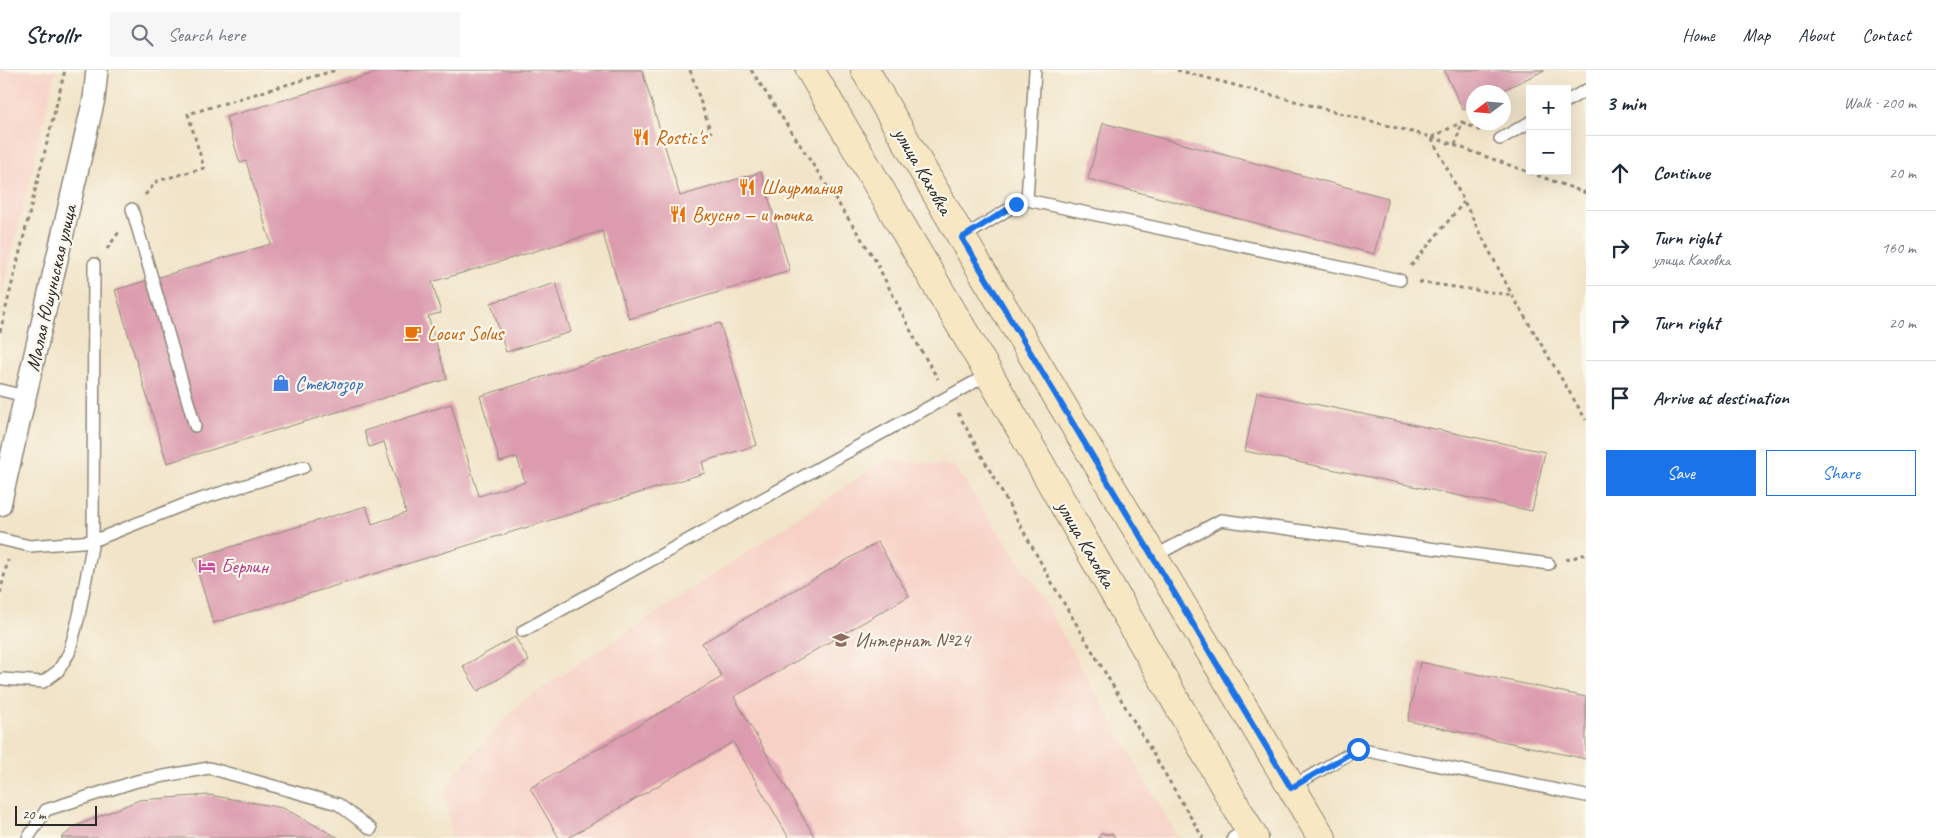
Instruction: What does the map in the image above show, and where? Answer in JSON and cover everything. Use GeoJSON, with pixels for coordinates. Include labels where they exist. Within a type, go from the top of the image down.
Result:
{"type":"FeatureCollection","features":[{"type":"Feature","properties":{"kind":"main road","name":"улица Каховка"},"geometry":{"type":"LineString","coordinates":[[810,70],[988,374],[1245,835]]}},
{"type":"Feature","properties":{"kind":"main road","name":"улица Каховка"},"geometry":{"type":"LineString","coordinates":[[865,70],[962,238],[1322,838]]}},
{"type":"Feature","properties":{"kind":"street","name":"Малая Юшуньская улица"},"geometry":{"type":"LineString","coordinates":[[0,505],[94,100],[97,70]]}},
{"type":"Feature","properties":{"kind":"lane"},"geometry":{"type":"LineString","coordinates":[[1026,200],[1035,70]]}},
{"type":"Feature","properties":{"kind":"lane"},"geometry":{"type":"LineString","coordinates":[[1571,99],[1586,90]]}},
{"type":"Feature","properties":{"kind":"lane"},"geometry":{"type":"LineString","coordinates":[[1500,139],[1526,124]]}},
{"type":"Feature","properties":{"kind":"lane"},"geometry":{"type":"LineString","coordinates":[[962,238],[1016,204],[1026,200],[1400,280]]}},
{"type":"Feature","properties":{"kind":"lane"},"geometry":{"type":"LineString","coordinates":[[132,209],[195,426]]}},
{"type":"Feature","properties":{"kind":"lane"},"geometry":{"type":"LineString","coordinates":[[2,679],[43,682],[58,671],[70,653],[79,616],[93,541],[94,264]]}},
{"type":"Feature","properties":{"kind":"lane"},"geometry":{"type":"LineString","coordinates":[[523,631],[988,374]]}},
{"type":"Feature","properties":{"kind":"lane"},"geometry":{"type":"LineString","coordinates":[[0,390],[25,396]]}},
{"type":"Feature","properties":{"kind":"lane"},"geometry":{"type":"LineString","coordinates":[[0,539],[30,546],[93,541],[188,503],[304,467]]}},
{"type":"Feature","properties":{"kind":"lane"},"geometry":{"type":"LineString","coordinates":[[1153,557],[1221,520],[1549,564]]}},
{"type":"Feature","properties":{"kind":"lane"},"geometry":{"type":"LineString","coordinates":[[1291,788],[1358,749],[1586,796]]}},
{"type":"Feature","properties":{"kind":"lane"},"geometry":{"type":"LineString","coordinates":[[28,838],[46,810],[137,781],[209,768],[338,804],[371,830]]}},
{"type":"Feature","properties":{"kind":"path"},"geometry":{"type":"LineString","coordinates":[[0,332],[65,70]]}},
{"type":"Feature","properties":{"kind":"path"},"geometry":{"type":"LineString","coordinates":[[157,181],[204,168],[188,114],[336,70]]}},
{"type":"Feature","properties":{"kind":"path"},"geometry":{"type":"LineString","coordinates":[[690,70],[711,133]]}},
{"type":"Feature","properties":{"kind":"path"},"geometry":{"type":"LineString","coordinates":[[751,70],[874,258],[919,347],[1055,588],[1203,838]]}},
{"type":"Feature","properties":{"kind":"path"},"geometry":{"type":"LineString","coordinates":[[1176,70],[1431,137],[1586,194]]}},
{"type":"Feature","properties":{"kind":"path"},"geometry":{"type":"LineString","coordinates":[[1431,137],[1462,122],[1500,139]]}},
{"type":"Feature","properties":{"kind":"path"},"geometry":{"type":"LineString","coordinates":[[1455,145],[1462,122]]}},
{"type":"Feature","properties":{"kind":"path"},"geometry":{"type":"LineString","coordinates":[[1431,137],[1512,295],[1586,420]]}},
{"type":"Feature","properties":{"kind":"path"},"geometry":{"type":"LineString","coordinates":[[1400,280],[1464,202]]}},
{"type":"Feature","properties":{"kind":"path"},"geometry":{"type":"LineString","coordinates":[[1400,280],[1512,295]]}},
{"type":"Feature","properties":{"kind":"shaded area"},"geometry":{"type":"Polygon","coordinates":[[[0,70],[56,70],[0,303],[0,70]]]}},
{"type":"Feature","properties":{"kind":"shaded area","name":"Интернат №24"},"geometry":{"type":"Polygon","coordinates":[[[886,460],[954,466],[1030,577],[1178,838],[452,838],[445,793],[453,776],[520,703],[886,460]]]}},
{"type":"Feature","properties":{"kind":"building"},"geometry":{"type":"Polygon","coordinates":[[[385,70],[642,70],[680,196],[761,172],[790,271],[629,319],[602,231],[432,282],[441,313],[428,316],[447,379],[167,463],[115,290],[271,244],[246,161],[240,163],[226,117],[385,70]]]}},
{"type":"Feature","properties":{"kind":"building"},"geometry":{"type":"Polygon","coordinates":[[[1444,70],[1545,70],[1511,86],[1466,85],[1466,109],[1463,110],[1444,70]]]}},
{"type":"Feature","properties":{"kind":"building"},"geometry":{"type":"Polygon","coordinates":[[[1103,123],[1388,198],[1374,254],[1088,179],[1103,123]]]}},
{"type":"Feature","properties":{"kind":"building"},"geometry":{"type":"Polygon","coordinates":[[[556,283],[571,332],[506,352],[491,303],[556,283]]]}},
{"type":"Feature","properties":{"kind":"building"},"geometry":{"type":"Polygon","coordinates":[[[720,323],[757,445],[702,462],[705,473],[213,623],[194,558],[366,506],[372,524],[406,513],[384,442],[369,447],[364,431],[451,404],[479,496],[525,482],[517,457],[500,462],[480,396],[720,323]]]}},
{"type":"Feature","properties":{"kind":"building"},"geometry":{"type":"Polygon","coordinates":[[[1257,392],[1545,452],[1532,511],[1245,451],[1257,392]]]}},
{"type":"Feature","properties":{"kind":"building"},"geometry":{"type":"Polygon","coordinates":[[[878,542],[909,596],[734,697],[815,838],[789,838],[733,742],[568,838],[559,838],[530,788],[722,677],[702,643],[878,542]]]}},
{"type":"Feature","properties":{"kind":"building"},"geometry":{"type":"Polygon","coordinates":[[[515,637],[529,661],[478,691],[463,666],[515,637]]]}},
{"type":"Feature","properties":{"kind":"building"},"geometry":{"type":"Polygon","coordinates":[[[1420,662],[1586,697],[1586,759],[1408,721],[1420,662]]]}},
{"type":"Feature","properties":{"kind":"building"},"geometry":{"type":"Polygon","coordinates":[[[209,795],[283,808],[339,838],[61,838],[76,826],[139,800],[209,795]]]}},
{"type":"Feature","properties":{"kind":"building"},"geometry":{"type":"Polygon","coordinates":[[[1101,834],[1113,834],[1115,838],[1098,838],[1101,834]]]}},
{"type":"Feature","properties":{"kind":"place","name":"Rostic's"},"geometry":{"type":"Point","coordinates":[641,137]}},
{"type":"Feature","properties":{"kind":"place","name":"Шаурмания"},"geometry":{"type":"Point","coordinates":[747,187]}},
{"type":"Feature","properties":{"kind":"place","name":"Вкусно — и точка"},"geometry":{"type":"Point","coordinates":[678,214]}},
{"type":"Feature","properties":{"kind":"place","name":"Locus Solus"},"geometry":{"type":"Point","coordinates":[413,333]}},
{"type":"Feature","properties":{"kind":"place","name":"Стеклозор"},"geometry":{"type":"Point","coordinates":[281,383]}},
{"type":"Feature","properties":{"kind":"place","name":"Берлин"},"geometry":{"type":"Point","coordinates":[207,566]}},
{"type":"Feature","properties":{"kind":"place","name":"Интернат №24"},"geometry":{"type":"Point","coordinates":[841,640]}},
{"type":"Feature","properties":{"kind":"route"},"geometry":{"type":"LineString","coordinates":[[1016,204],[962,238],[1291,788],[1358,749]]}}]}
